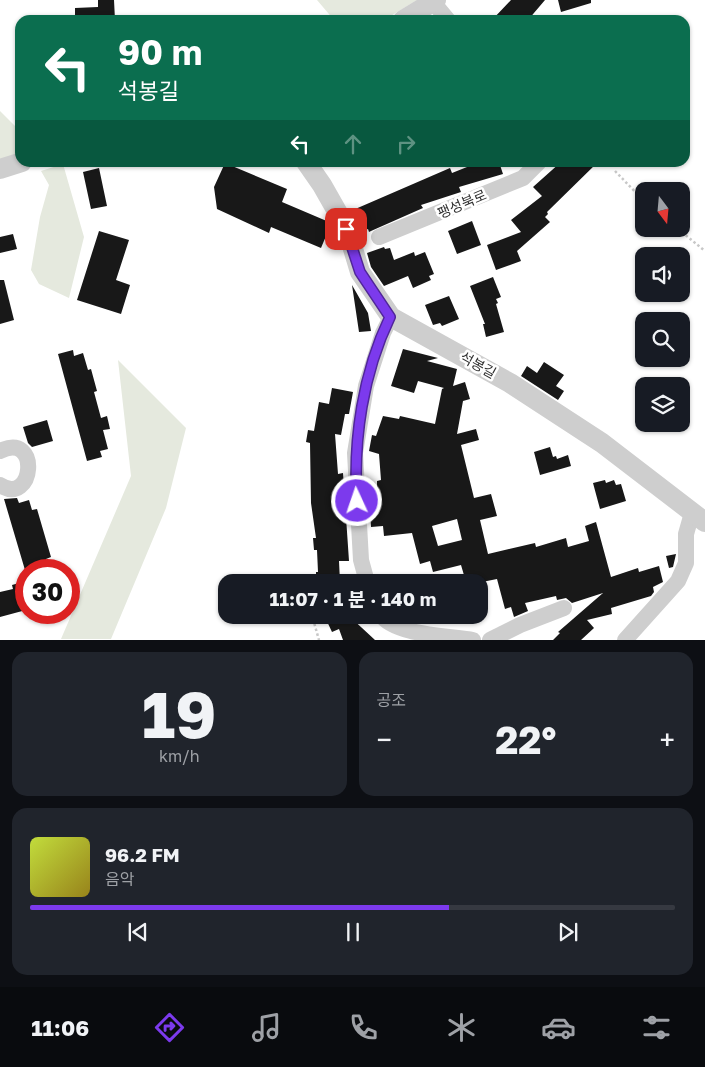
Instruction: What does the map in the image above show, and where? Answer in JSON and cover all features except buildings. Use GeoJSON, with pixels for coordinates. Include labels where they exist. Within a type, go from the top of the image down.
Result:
{"type":"FeatureCollection","features":[{"type":"Feature","properties":{"kind":"street"},"geometry":{"type":"LineString","coordinates":[[411,15],[435,1],[445,15]]}},
{"type":"Feature","properties":{"kind":"street"},"geometry":{"type":"LineString","coordinates":[[0,169],[15,164]]}},
{"type":"Feature","properties":{"kind":"street","name":"석봉길"},"geometry":{"type":"LineString","coordinates":[[309,167],[322,185],[346,229],[360,272],[390,317],[519,388],[602,443],[698,518]]}},
{"type":"Feature","properties":{"kind":"street","name":"팽성북로"},"geometry":{"type":"LineString","coordinates":[[379,237],[523,178],[534,167]]}},
{"type":"Feature","properties":{"kind":"street"},"geometry":{"type":"LineString","coordinates":[[365,574],[361,560],[355,452],[366,386],[390,317]]}},
{"type":"Feature","properties":{"kind":"street"},"geometry":{"type":"LineString","coordinates":[[0,451],[6,448],[16,449],[25,455],[30,464],[29,474],[23,483],[14,488],[0,485]]}},
{"type":"Feature","properties":{"kind":"street"},"geometry":{"type":"LineString","coordinates":[[625,640],[678,581],[686,564],[686,534],[698,518]]}},
{"type":"Feature","properties":{"kind":"street"},"geometry":{"type":"LineString","coordinates":[[490,640],[520,625],[564,608]]}},
{"type":"Feature","properties":{"kind":"street"},"geometry":{"type":"LineString","coordinates":[[394,624],[406,630],[473,640]]}},
{"type":"Feature","properties":{"kind":"path"},"geometry":{"type":"LineString","coordinates":[[615,171],[635,192]]}},
{"type":"Feature","properties":{"kind":"path"},"geometry":{"type":"LineString","coordinates":[[689,238],[705,251]]}},
{"type":"Feature","properties":{"kind":"path"},"geometry":{"type":"LineString","coordinates":[[314,624],[318,640]]}},
{"type":"Feature","properties":{"kind":"shaded area"},"geometry":{"type":"Polygon","coordinates":[[[317,0],[417,0],[392,15],[330,15],[317,0]]]}},
{"type":"Feature","properties":{"kind":"shaded area"},"geometry":{"type":"Polygon","coordinates":[[[0,111],[15,126],[15,156],[0,160],[0,111]]]}},
{"type":"Feature","properties":{"kind":"shaded area"},"geometry":{"type":"Polygon","coordinates":[[[54,167],[64,167],[84,237],[69,298],[39,284],[31,270],[40,217],[49,185],[41,171],[54,167]]]}},
{"type":"Feature","properties":{"kind":"shaded area"},"geometry":{"type":"Polygon","coordinates":[[[118,360],[186,428],[166,508],[111,639],[61,639],[67,624],[80,624],[80,595],[131,476],[118,360]]]}},
{"type":"Feature","properties":{"kind":"route"},"geometry":{"type":"LineString","coordinates":[[346,229],[360,272],[390,317],[366,386],[355,452],[357,501]]}}]}
